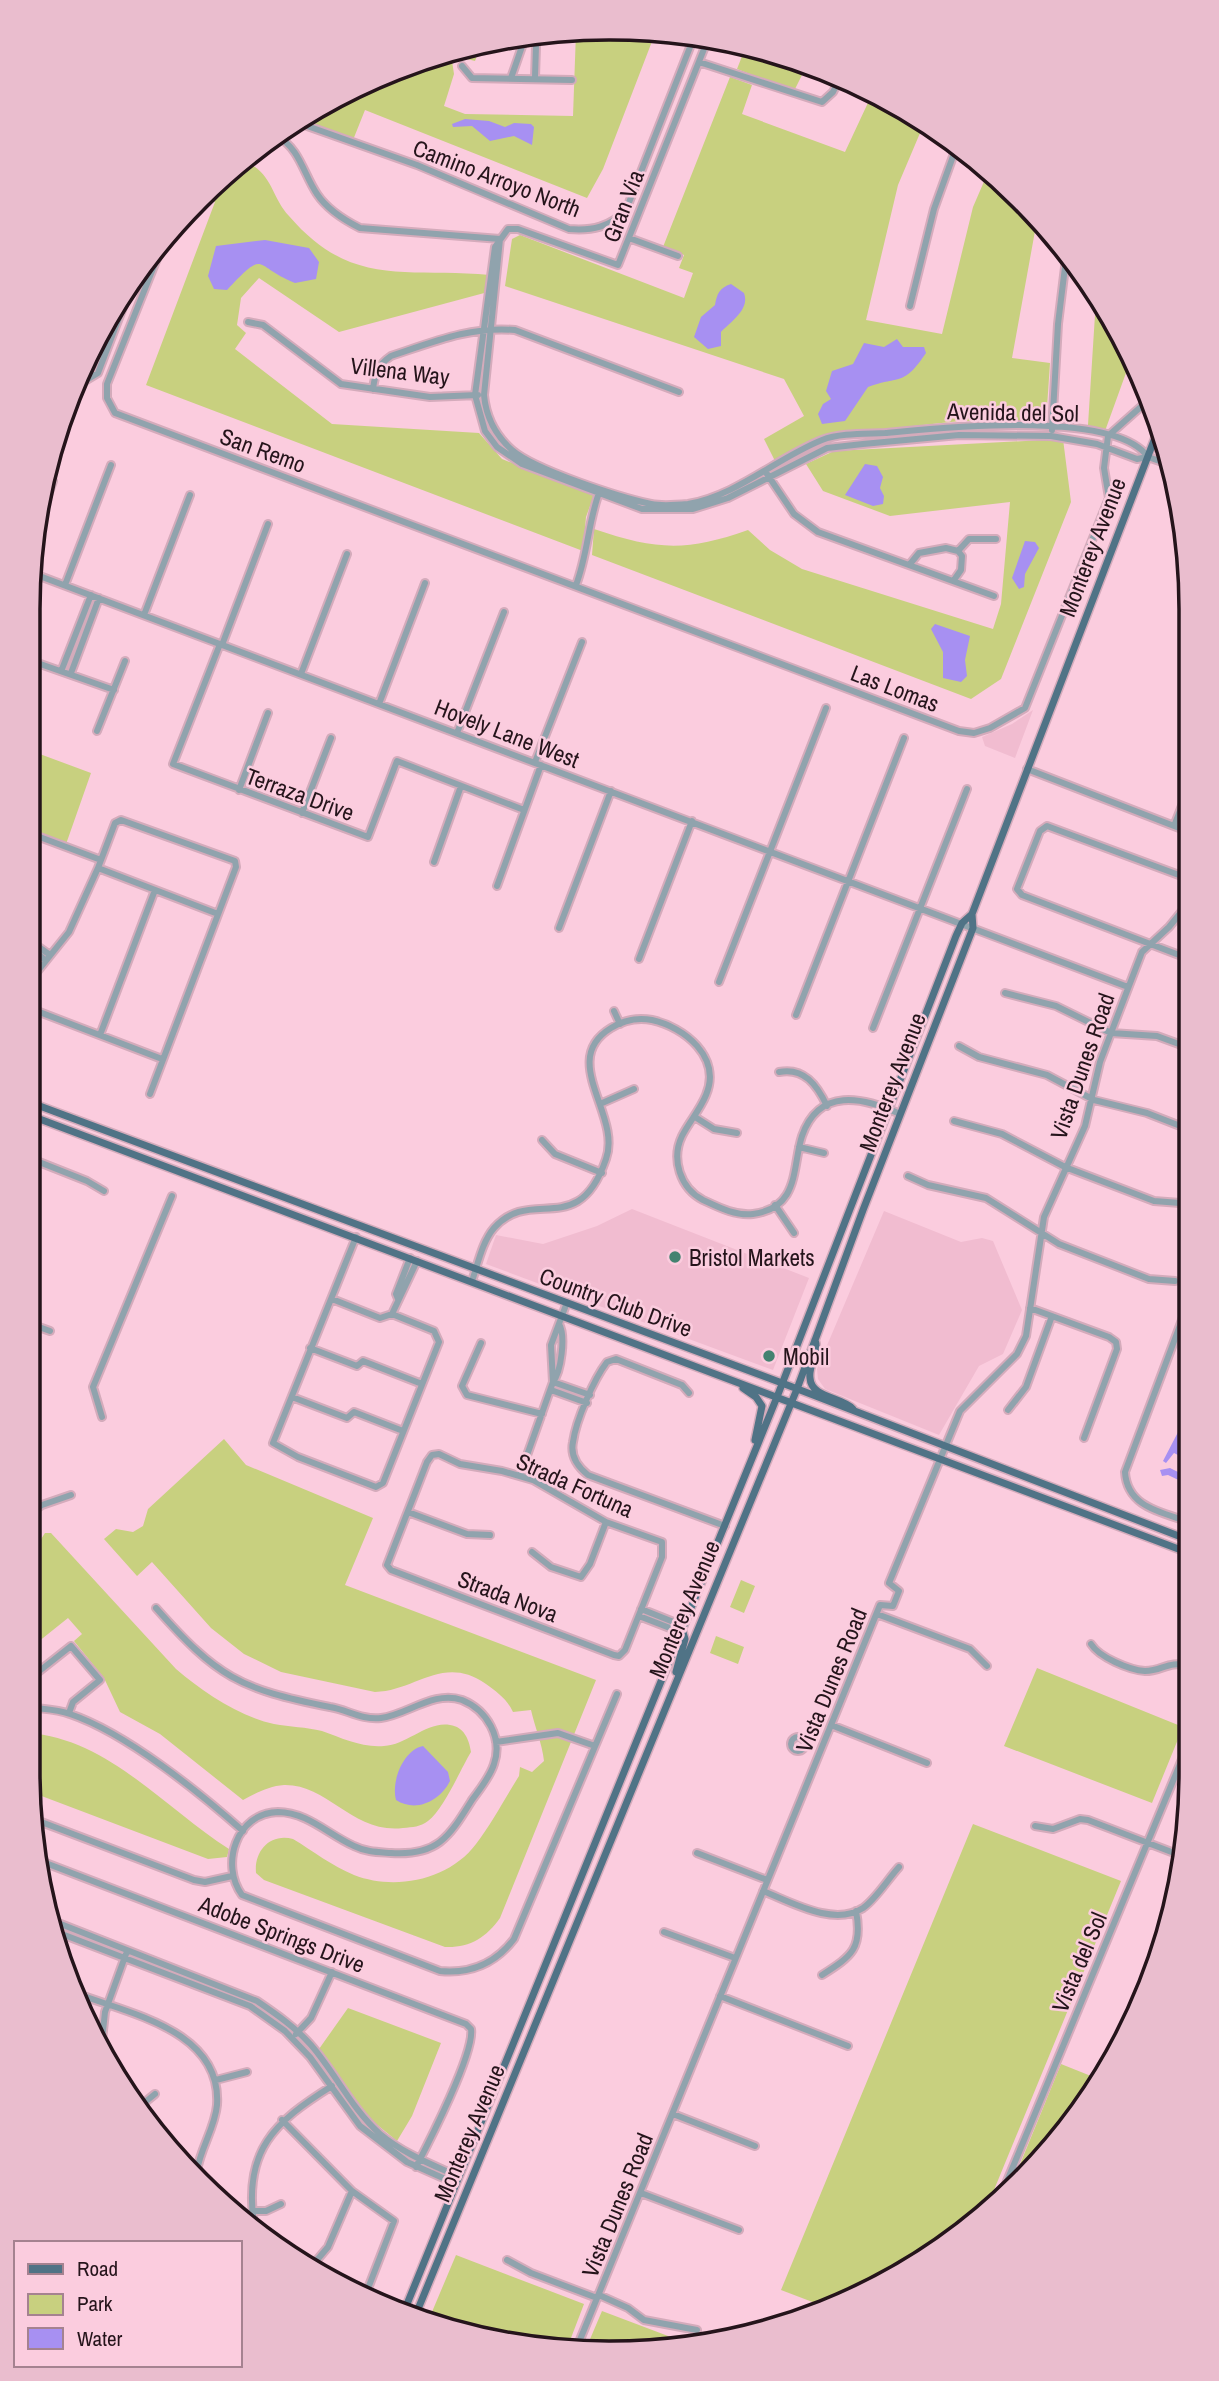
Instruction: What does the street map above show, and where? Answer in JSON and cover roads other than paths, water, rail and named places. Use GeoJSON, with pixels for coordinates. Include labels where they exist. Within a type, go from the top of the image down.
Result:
{"type":"FeatureCollection","features":[{"type":"Feature","properties":{"kind":"main road","name":"Monterey Avenue"},"geometry":{"type":"LineString","coordinates":[[419,2308],[675,1679],[797,1389],[973,928],[972,914],[1153,442]]}},
{"type":"Feature","properties":{"kind":"main road","name":"Monterey Avenue"},"geometry":{"type":"LineString","coordinates":[[407,2303],[777,1397],[962,923],[972,914]]}},
{"type":"Feature","properties":{"kind":"main road","name":"Country Club Drive"},"geometry":{"type":"LineString","coordinates":[[40,1106],[566,1305],[782,1383],[1179,1536]]}},
{"type":"Feature","properties":{"kind":"main road","name":"Country Club Drive"},"geometry":{"type":"LineString","coordinates":[[40,1119],[472,1281],[561,1321],[734,1381],[1179,1549]]}},
{"type":"Feature","properties":{"kind":"main road"},"geometry":{"type":"LineString","coordinates":[[815,1339],[818,1349],[809,1374],[810,1382],[817,1391],[848,1404],[856,1412]]}},
{"type":"Feature","properties":{"kind":"main road"},"geometry":{"type":"LineString","coordinates":[[734,1381],[756,1396],[762,1406],[751,1461]]}},
{"type":"Feature","properties":{"kind":"main road"},"geometry":{"type":"LineString","coordinates":[[675,1679],[676,1662],[685,1639],[682,1629]]}},
{"type":"Feature","properties":{"kind":"main road"},"geometry":{"type":"LineString","coordinates":[[535,2026],[530,2010],[540,1977]]}},
{"type":"Feature","properties":{"kind":"street"},"geometry":{"type":"LineString","coordinates":[[535,45],[535,77]]}},
{"type":"Feature","properties":{"kind":"street","name":"Camino Arroyo North"},"geometry":{"type":"LineString","coordinates":[[309,127],[417,166],[569,229],[589,230],[604,226],[626,210],[690,46]]}},
{"type":"Feature","properties":{"kind":"street"},"geometry":{"type":"LineString","coordinates":[[511,78],[523,47]]}},
{"type":"Feature","properties":{"kind":"street","name":"Gran Via"},"geometry":{"type":"LineString","coordinates":[[500,239],[508,229],[518,229],[618,265],[704,48]]}},
{"type":"Feature","properties":{"kind":"street"},"geometry":{"type":"LineString","coordinates":[[699,62],[822,102],[835,88]]}},
{"type":"Feature","properties":{"kind":"street"},"geometry":{"type":"LineString","coordinates":[[462,66],[472,78],[535,77],[572,80]]}},
{"type":"Feature","properties":{"kind":"street"},"geometry":{"type":"LineString","coordinates":[[284,142],[296,152],[317,196],[346,221],[360,228],[500,239]]}},
{"type":"Feature","properties":{"kind":"street"},"geometry":{"type":"LineString","coordinates":[[911,306],[934,209],[953,156]]}},
{"type":"Feature","properties":{"kind":"street"},"geometry":{"type":"LineString","coordinates":[[629,238],[678,256]]}},
{"type":"Feature","properties":{"kind":"street","name":"Avenida del Sol"},"geometry":{"type":"LineString","coordinates":[[487,328],[485,410],[492,425],[515,453],[600,490],[642,509],[677,511],[728,498],[827,448],[959,435],[1051,436],[1105,448],[1137,459],[1148,457],[1140,447],[1075,427],[970,425],[824,439],[721,492],[689,503],[654,505],[600,490],[522,464],[497,447],[485,431],[475,395],[500,239]]}},
{"type":"Feature","properties":{"kind":"street"},"geometry":{"type":"LineString","coordinates":[[1051,436],[1058,324],[1065,268]]}},
{"type":"Feature","properties":{"kind":"street","name":"San Remo"},"geometry":{"type":"LineString","coordinates":[[144,282],[107,384],[107,398],[115,413],[576,586]]}},
{"type":"Feature","properties":{"kind":"street","name":"Villena Way"},"geometry":{"type":"LineString","coordinates":[[248,322],[263,325],[341,384],[430,397],[484,395]]}},
{"type":"Feature","properties":{"kind":"street"},"geometry":{"type":"LineString","coordinates":[[373,389],[376,373],[382,362],[391,356],[487,328],[515,330],[679,392]]}},
{"type":"Feature","properties":{"kind":"street"},"geometry":{"type":"LineString","coordinates":[[90,378],[98,373],[115,329]]}},
{"type":"Feature","properties":{"kind":"street"},"geometry":{"type":"LineString","coordinates":[[1108,436],[1141,407]]}},
{"type":"Feature","properties":{"kind":"street","name":"Las Lomas"},"geometry":{"type":"LineString","coordinates":[[576,586],[959,731],[974,733],[1015,716],[1025,708],[1030,699],[1109,498],[1104,468],[1108,436]]}},
{"type":"Feature","properties":{"kind":"street"},"geometry":{"type":"LineString","coordinates":[[1148,457],[1159,461]]}},
{"type":"Feature","properties":{"kind":"street"},"geometry":{"type":"LineString","coordinates":[[65,585],[111,465]]}},
{"type":"Feature","properties":{"kind":"street"},"geometry":{"type":"LineString","coordinates":[[764,470],[803,524],[818,532],[994,596]]}},
{"type":"Feature","properties":{"kind":"street"},"geometry":{"type":"LineString","coordinates":[[576,586],[587,554],[590,517],[600,490]]}},
{"type":"Feature","properties":{"kind":"street"},"geometry":{"type":"LineString","coordinates":[[144,615],[190,495]]}},
{"type":"Feature","properties":{"kind":"street"},"geometry":{"type":"LineString","coordinates":[[221,644],[268,524]]}},
{"type":"Feature","properties":{"kind":"street"},"geometry":{"type":"LineString","coordinates":[[958,551],[969,539],[996,539]]}},
{"type":"Feature","properties":{"kind":"street"},"geometry":{"type":"LineString","coordinates":[[910,564],[919,553],[946,548],[958,551],[962,556],[961,570],[954,580]]}},
{"type":"Feature","properties":{"kind":"street"},"geometry":{"type":"LineString","coordinates":[[301,674],[346,554]]}},
{"type":"Feature","properties":{"kind":"street","name":"Hovely Lane West"},"geometry":{"type":"LineString","coordinates":[[41,576],[1128,987]]}},
{"type":"Feature","properties":{"kind":"street"},"geometry":{"type":"LineString","coordinates":[[379,704],[425,583]]}},
{"type":"Feature","properties":{"kind":"street"},"geometry":{"type":"LineString","coordinates":[[62,669],[91,595]]}},
{"type":"Feature","properties":{"kind":"street"},"geometry":{"type":"LineString","coordinates":[[71,673],[99,598]]}},
{"type":"Feature","properties":{"kind":"street"},"geometry":{"type":"LineString","coordinates":[[457,733],[504,611]]}},
{"type":"Feature","properties":{"kind":"street"},"geometry":{"type":"LineString","coordinates":[[497,886],[582,642]]}},
{"type":"Feature","properties":{"kind":"street"},"geometry":{"type":"LineString","coordinates":[[72,644],[81,647]]}},
{"type":"Feature","properties":{"kind":"street","name":"Terraza Drive"},"geometry":{"type":"LineString","coordinates":[[221,644],[173,764],[368,837],[397,761],[524,810]]}},
{"type":"Feature","properties":{"kind":"street"},"geometry":{"type":"LineString","coordinates":[[97,731],[125,661]]}},
{"type":"Feature","properties":{"kind":"street"},"geometry":{"type":"LineString","coordinates":[[40,663],[114,690]]}},
{"type":"Feature","properties":{"kind":"street"},"geometry":{"type":"LineString","coordinates":[[719,982],[826,708]]}},
{"type":"Feature","properties":{"kind":"street"},"geometry":{"type":"LineString","coordinates":[[239,790],[268,713]]}},
{"type":"Feature","properties":{"kind":"street"},"geometry":{"type":"LineString","coordinates":[[302,813],[331,738]]}},
{"type":"Feature","properties":{"kind":"street"},"geometry":{"type":"LineString","coordinates":[[796,1015],[904,738]]}},
{"type":"Feature","properties":{"kind":"street"},"geometry":{"type":"LineString","coordinates":[[1027,769],[1179,828]]}},
{"type":"Feature","properties":{"kind":"street"},"geometry":{"type":"LineString","coordinates":[[433,862],[461,786]]}},
{"type":"Feature","properties":{"kind":"street"},"geometry":{"type":"LineString","coordinates":[[873,1028],[967,789]]}},
{"type":"Feature","properties":{"kind":"street"},"geometry":{"type":"LineString","coordinates":[[559,928],[611,791]]}},
{"type":"Feature","properties":{"kind":"street"},"geometry":{"type":"LineString","coordinates":[[1174,826],[1179,813]]}},
{"type":"Feature","properties":{"kind":"street"},"geometry":{"type":"LineString","coordinates":[[40,967],[69,932],[115,823],[121,820],[235,861],[236,867],[150,1094]]}},
{"type":"Feature","properties":{"kind":"street"},"geometry":{"type":"LineString","coordinates":[[639,959],[692,821]]}},
{"type":"Feature","properties":{"kind":"street"},"geometry":{"type":"LineString","coordinates":[[1179,875],[1047,826],[1040,831],[1017,889],[1022,895],[1179,955]]}},
{"type":"Feature","properties":{"kind":"street"},"geometry":{"type":"LineString","coordinates":[[40,837],[101,860]]}},
{"type":"Feature","properties":{"kind":"street"},"geometry":{"type":"LineString","coordinates":[[98,868],[218,914]]}},
{"type":"Feature","properties":{"kind":"street"},"geometry":{"type":"LineString","coordinates":[[100,1035],[155,890]]}},
{"type":"Feature","properties":{"kind":"street","name":"Vista Dunes Road"},"geometry":{"type":"LineString","coordinates":[[580,2340],[880,1605],[893,1606],[897,1599],[899,1591],[889,1583],[960,1411],[1017,1354],[1026,1336],[1041,1232],[1094,1100],[1100,1062],[1142,953],[1179,915]]}},
{"type":"Feature","properties":{"kind":"street"},"geometry":{"type":"LineString","coordinates":[[40,951],[47,958]]}},
{"type":"Feature","properties":{"kind":"street"},"geometry":{"type":"LineString","coordinates":[[40,953],[47,958]]}},
{"type":"Feature","properties":{"kind":"street"},"geometry":{"type":"LineString","coordinates":[[1005,993],[1056,1006],[1111,1032],[1157,1036],[1179,1044]]}},
{"type":"Feature","properties":{"kind":"street"},"geometry":{"type":"LineString","coordinates":[[614,1011],[620,1024]]}},
{"type":"Feature","properties":{"kind":"street"},"geometry":{"type":"LineString","coordinates":[[40,1012],[162,1059]]}},
{"type":"Feature","properties":{"kind":"street"},"geometry":{"type":"LineString","coordinates":[[472,1281],[493,1229],[504,1219],[530,1210],[564,1208],[580,1203],[602,1173],[611,1141],[610,1130],[590,1074],[593,1047],[601,1036],[620,1024],[636,1018],[663,1023],[687,1034],[697,1045],[710,1078],[708,1092],[678,1147],[678,1169],[689,1189],[699,1198],[738,1214],[755,1214],[775,1205],[792,1185],[800,1147],[810,1122],[827,1105],[849,1098],[900,1114]]}},
{"type":"Feature","properties":{"kind":"street"},"geometry":{"type":"LineString","coordinates":[[959,1046],[979,1057],[1047,1075],[1094,1100],[1147,1113],[1179,1125]]}},
{"type":"Feature","properties":{"kind":"street"},"geometry":{"type":"LineString","coordinates":[[779,1072],[789,1070],[811,1080],[827,1105]]}},
{"type":"Feature","properties":{"kind":"street"},"geometry":{"type":"LineString","coordinates":[[600,1104],[634,1090]]}},
{"type":"Feature","properties":{"kind":"street"},"geometry":{"type":"LineString","coordinates":[[695,1117],[714,1129],[737,1133]]}},
{"type":"Feature","properties":{"kind":"street"},"geometry":{"type":"LineString","coordinates":[[954,1121],[1010,1137],[1065,1167],[1154,1201],[1179,1203]]}},
{"type":"Feature","properties":{"kind":"street"},"geometry":{"type":"LineString","coordinates":[[542,1140],[555,1154],[602,1173]]}},
{"type":"Feature","properties":{"kind":"street"},"geometry":{"type":"LineString","coordinates":[[800,1147],[824,1153]]}},
{"type":"Feature","properties":{"kind":"street"},"geometry":{"type":"LineString","coordinates":[[40,1162],[87,1181],[104,1191]]}},
{"type":"Feature","properties":{"kind":"street"},"geometry":{"type":"LineString","coordinates":[[908,1176],[928,1185],[986,1198],[1059,1244],[1149,1279],[1175,1282]]}},
{"type":"Feature","properties":{"kind":"street"},"geometry":{"type":"LineString","coordinates":[[102,1417],[93,1387],[172,1196]]}},
{"type":"Feature","properties":{"kind":"street"},"geometry":{"type":"LineString","coordinates":[[775,1205],[794,1233]]}},
{"type":"Feature","properties":{"kind":"street"},"geometry":{"type":"LineString","coordinates":[[332,1299],[380,1318],[392,1314],[433,1331],[438,1336],[439,1342],[383,1483],[376,1487],[309,1462],[273,1443],[356,1237]]}},
{"type":"Feature","properties":{"kind":"street"},"geometry":{"type":"LineString","coordinates":[[392,1314],[398,1299],[396,1294],[413,1259]]}},
{"type":"Feature","properties":{"kind":"street"},"geometry":{"type":"LineString","coordinates":[[520,1475],[551,1391],[551,1345],[566,1305]]}},
{"type":"Feature","properties":{"kind":"street"},"geometry":{"type":"LineString","coordinates":[[1030,1308],[1116,1342],[1117,1349],[1084,1438]]}},
{"type":"Feature","properties":{"kind":"street"},"geometry":{"type":"LineString","coordinates":[[1008,1410],[1026,1387],[1052,1316]]}},
{"type":"Feature","properties":{"kind":"street"},"geometry":{"type":"LineString","coordinates":[[40,1327],[50,1331]]}},
{"type":"Feature","properties":{"kind":"street"},"geometry":{"type":"LineString","coordinates":[[1179,1328],[1125,1472],[1129,1492],[1143,1505],[1179,1518]]}},
{"type":"Feature","properties":{"kind":"street"},"geometry":{"type":"LineString","coordinates":[[481,1343],[462,1386],[467,1395],[542,1414]]}},
{"type":"Feature","properties":{"kind":"street"},"geometry":{"type":"LineString","coordinates":[[310,1348],[357,1366],[363,1361],[422,1384]]}},
{"type":"Feature","properties":{"kind":"street"},"geometry":{"type":"LineString","coordinates":[[689,1393],[682,1385],[616,1359],[603,1367],[590,1395],[573,1442],[575,1460],[580,1469],[596,1478],[725,1526]]}},
{"type":"Feature","properties":{"kind":"street"},"geometry":{"type":"LineString","coordinates":[[553,1382],[590,1395]]}},
{"type":"Feature","properties":{"kind":"street"},"geometry":{"type":"LineString","coordinates":[[572,1398],[574,1390]]}},
{"type":"Feature","properties":{"kind":"street"},"geometry":{"type":"LineString","coordinates":[[551,1391],[587,1403]]}},
{"type":"Feature","properties":{"kind":"street"},"geometry":{"type":"LineString","coordinates":[[292,1397],[347,1418],[354,1412],[403,1431]]}},
{"type":"Feature","properties":{"kind":"street","name":"Strada Fortuna"},"geometry":{"type":"LineString","coordinates":[[408,1512],[432,1455],[439,1454],[460,1464],[520,1475],[546,1486],[606,1522],[662,1542],[664,1550],[640,1612]]}},
{"type":"Feature","properties":{"kind":"street"},"geometry":{"type":"LineString","coordinates":[[40,1506],[71,1495]]}},
{"type":"Feature","properties":{"kind":"street"},"geometry":{"type":"LineString","coordinates":[[408,1512],[467,1534],[490,1535]]}},
{"type":"Feature","properties":{"kind":"street","name":"Strada Nova"},"geometry":{"type":"LineString","coordinates":[[408,1512],[387,1565],[397,1573],[619,1656],[625,1650],[640,1612]]}},
{"type":"Feature","properties":{"kind":"street"},"geometry":{"type":"LineString","coordinates":[[532,1552],[551,1567],[581,1577],[590,1564],[606,1522]]}},
{"type":"Feature","properties":{"kind":"street"},"geometry":{"type":"LineString","coordinates":[[156,1608],[208,1663],[252,1688],[369,1719],[397,1714],[436,1699],[461,1700],[488,1720],[496,1742],[494,1765],[443,1841],[427,1851],[411,1854],[366,1851],[304,1818],[277,1812],[258,1817],[243,1831],[230,1858],[232,1876],[242,1895],[440,1971],[474,1969],[489,1963],[506,1949],[521,1927],[617,1694]]}},
{"type":"Feature","properties":{"kind":"street"},"geometry":{"type":"LineString","coordinates":[[640,1612],[674,1630],[682,1629]]}},
{"type":"Feature","properties":{"kind":"street"},"geometry":{"type":"LineString","coordinates":[[877,1614],[971,1649],[987,1666]]}},
{"type":"Feature","properties":{"kind":"street"},"geometry":{"type":"LineString","coordinates":[[1091,1644],[1097,1652],[1138,1670],[1149,1671],[1179,1663]]}},
{"type":"Feature","properties":{"kind":"street"},"geometry":{"type":"LineString","coordinates":[[40,1671],[71,1646],[100,1679],[73,1702],[69,1713]]}},
{"type":"Feature","properties":{"kind":"street"},"geometry":{"type":"LineString","coordinates":[[40,1709],[69,1713],[157,1763],[243,1831]]}},
{"type":"Feature","properties":{"kind":"street"},"geometry":{"type":"LineString","coordinates":[[831,1726],[927,1763]]}},
{"type":"Feature","properties":{"kind":"street"},"geometry":{"type":"LineString","coordinates":[[496,1742],[558,1733],[595,1746]]}},
{"type":"Feature","properties":{"kind":"street"},"geometry":{"type":"LineString","coordinates":[[804,1746],[819,1753]]}},
{"type":"Feature","properties":{"kind":"street","name":"Vista del Sol"},"geometry":{"type":"LineString","coordinates":[[1009,2177],[1179,1766]]}},
{"type":"Feature","properties":{"kind":"street"},"geometry":{"type":"LineString","coordinates":[[1035,1826],[1054,1829],[1080,1819],[1173,1853]]}},
{"type":"Feature","properties":{"kind":"street"},"geometry":{"type":"LineString","coordinates":[[42,1821],[194,1880],[205,1882],[232,1876]]}},
{"type":"Feature","properties":{"kind":"street"},"geometry":{"type":"LineString","coordinates":[[697,1853],[767,1880]]}},
{"type":"Feature","properties":{"kind":"street","name":"Adobe Springs Drive"},"geometry":{"type":"LineString","coordinates":[[48,1864],[466,2024],[472,2036],[435,2130],[418,2163]]}},
{"type":"Feature","properties":{"kind":"street"},"geometry":{"type":"LineString","coordinates":[[763,1891],[828,1914],[846,1915],[863,1908],[899,1867]]}},
{"type":"Feature","properties":{"kind":"street"},"geometry":{"type":"LineString","coordinates":[[822,1975],[844,1961],[855,1948],[860,1933],[856,1911]]}},
{"type":"Feature","properties":{"kind":"street"},"geometry":{"type":"LineString","coordinates":[[61,1924],[236,1990],[257,2001],[298,2032],[324,2063],[334,2085],[360,2126],[418,2163],[445,2174]]}},
{"type":"Feature","properties":{"kind":"street"},"geometry":{"type":"LineString","coordinates":[[664,1932],[735,1958]]}},
{"type":"Feature","properties":{"kind":"street"},"geometry":{"type":"LineString","coordinates":[[65,1935],[250,2006],[292,2038],[334,2085]]}},
{"type":"Feature","properties":{"kind":"street"},"geometry":{"type":"LineString","coordinates":[[104,2031],[108,2006],[128,1949]]}},
{"type":"Feature","properties":{"kind":"street"},"geometry":{"type":"LineString","coordinates":[[292,2038],[311,2018],[332,1972]]}},
{"type":"Feature","properties":{"kind":"street"},"geometry":{"type":"LineString","coordinates":[[720,1996],[848,2046]]}},
{"type":"Feature","properties":{"kind":"street"},"geometry":{"type":"LineString","coordinates":[[88,1998],[175,2032],[191,2042],[205,2057],[216,2080],[217,2108],[197,2163]]}},
{"type":"Feature","properties":{"kind":"street"},"geometry":{"type":"LineString","coordinates":[[216,2080],[247,2072]]}},
{"type":"Feature","properties":{"kind":"street"},"geometry":{"type":"LineString","coordinates":[[253,2214],[249,2190],[256,2164],[267,2140],[282,2120],[334,2085]]}},
{"type":"Feature","properties":{"kind":"street"},"geometry":{"type":"LineString","coordinates":[[146,2101],[155,2094]]}},
{"type":"Feature","properties":{"kind":"street"},"geometry":{"type":"LineString","coordinates":[[673,2114],[755,2146]]}},
{"type":"Feature","properties":{"kind":"street"},"geometry":{"type":"LineString","coordinates":[[282,2120],[352,2191],[391,2217],[392,2231],[369,2287]]}},
{"type":"Feature","properties":{"kind":"street"},"geometry":{"type":"LineString","coordinates":[[317,2260],[328,2247],[352,2191]]}},
{"type":"Feature","properties":{"kind":"street"},"geometry":{"type":"LineString","coordinates":[[641,2193],[739,2230]]}},
{"type":"Feature","properties":{"kind":"street"},"geometry":{"type":"LineString","coordinates":[[252,2211],[266,2211],[281,2204]]}},
{"type":"Feature","properties":{"kind":"street"},"geometry":{"type":"LineString","coordinates":[[507,2260],[531,2273],[628,2308],[644,2320],[697,2330]]}},
{"type":"Feature","properties":{"kind":"water"},"geometry":{"type":"Polygon","coordinates":[[[465,119],[489,121],[505,127],[514,123],[531,124],[534,127],[532,145],[514,136],[490,141],[472,126],[453,127],[452,124],[465,119]]]}},
{"type":"Feature","properties":{"kind":"water"},"geometry":{"type":"Polygon","coordinates":[[[265,240],[309,248],[319,262],[316,279],[295,283],[260,264],[249,269],[227,290],[214,289],[208,276],[216,246],[265,240]]]}},
{"type":"Feature","properties":{"kind":"water"},"geometry":{"type":"Polygon","coordinates":[[[731,284],[744,293],[744,304],[739,314],[721,332],[721,346],[708,349],[694,337],[701,317],[715,305],[721,290],[731,284]]]}},
{"type":"Feature","properties":{"kind":"water"},"geometry":{"type":"Polygon","coordinates":[[[897,339],[903,347],[924,347],[926,353],[912,371],[901,378],[868,387],[845,421],[822,424],[818,414],[823,404],[831,399],[826,391],[832,371],[853,364],[864,343],[884,347],[897,339]]]}},
{"type":"Feature","properties":{"kind":"water"},"geometry":{"type":"Polygon","coordinates":[[[865,464],[877,466],[883,477],[880,488],[884,496],[883,504],[873,506],[845,495],[865,464]]]}},
{"type":"Feature","properties":{"kind":"water"},"geometry":{"type":"Polygon","coordinates":[[[1025,541],[1035,542],[1039,548],[1025,574],[1024,587],[1019,589],[1012,578],[1025,541]]]}},
{"type":"Feature","properties":{"kind":"water"},"geometry":{"type":"Polygon","coordinates":[[[935,624],[970,636],[965,660],[967,676],[961,682],[943,678],[943,652],[931,629],[935,624]]]}},
{"type":"Feature","properties":{"kind":"water"},"geometry":{"type":"Polygon","coordinates":[[[1179,1430],[1179,1456],[1174,1453],[1166,1463],[1163,1461],[1179,1430]]]}},
{"type":"Feature","properties":{"kind":"water"},"geometry":{"type":"Polygon","coordinates":[[[1170,1468],[1179,1472],[1179,1480],[1168,1475],[1162,1476],[1160,1470],[1170,1468]]]}},
{"type":"Feature","properties":{"kind":"water"},"geometry":{"type":"Polygon","coordinates":[[[423,1746],[448,1772],[450,1781],[440,1794],[427,1803],[404,1804],[396,1800],[397,1776],[404,1760],[423,1746]]]}},
{"type":"Feature","properties":{"kind":"place","name":"Bristol Markets"},"geometry":{"type":"Point","coordinates":[675,1257]}},
{"type":"Feature","properties":{"kind":"place","name":"Mobil"},"geometry":{"type":"Point","coordinates":[769,1356]}}]}
